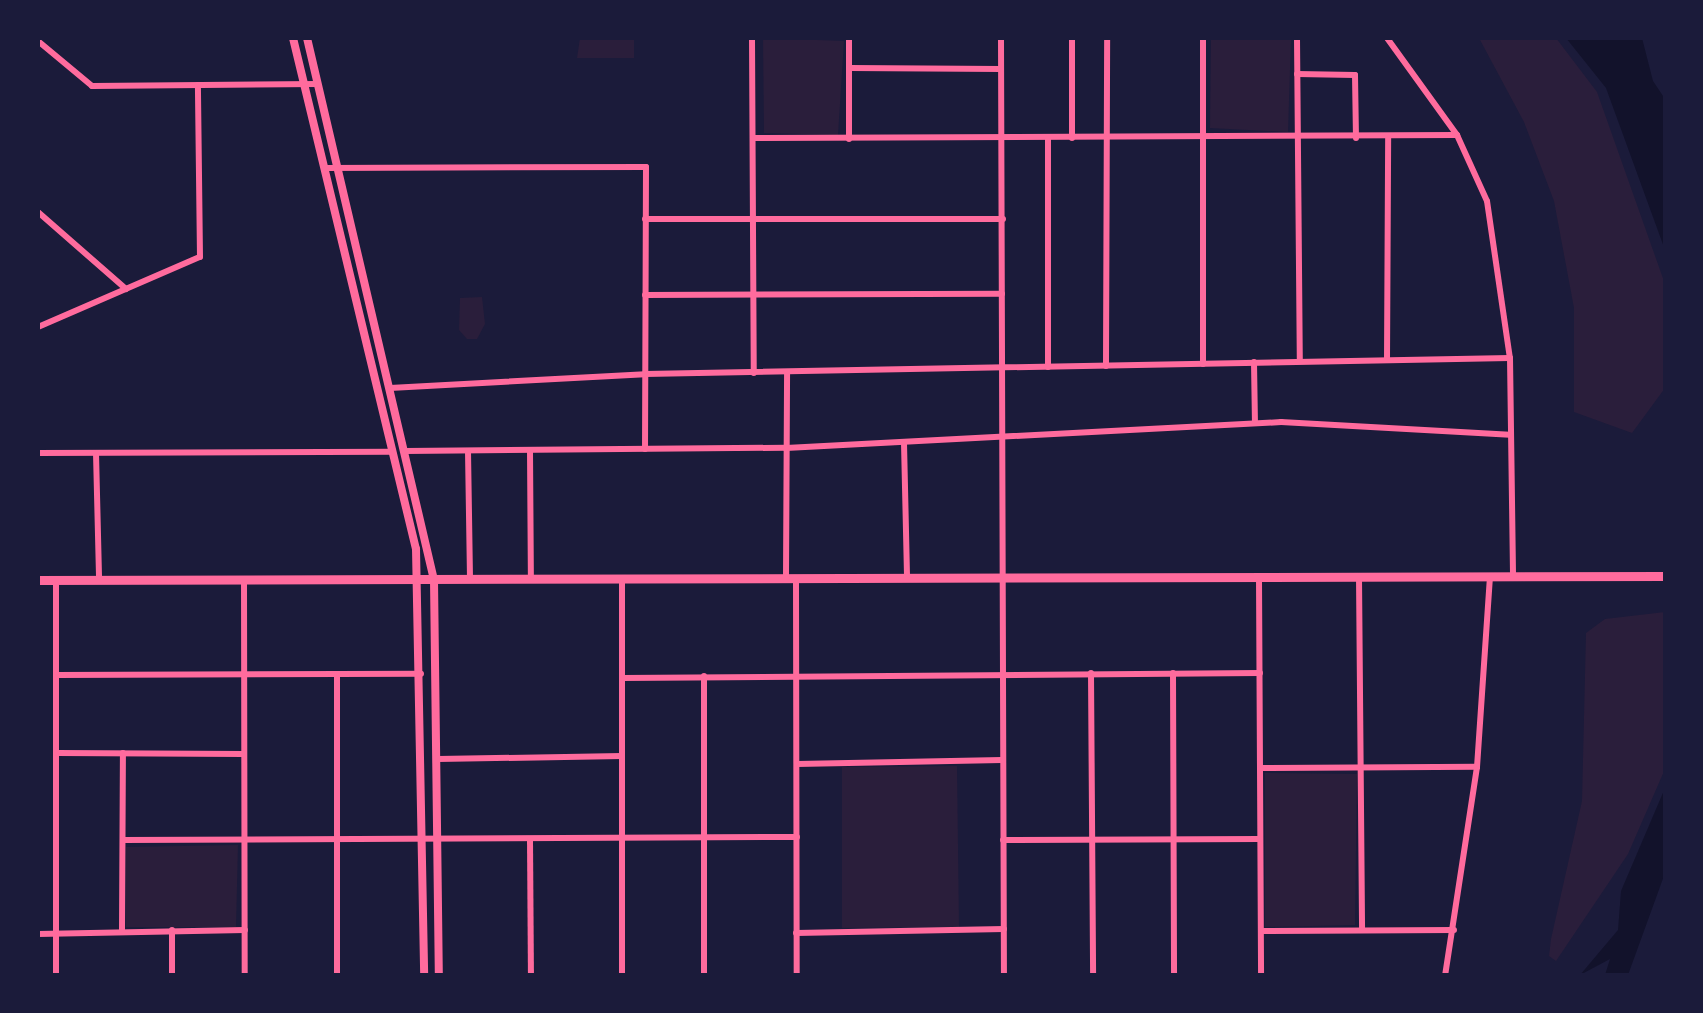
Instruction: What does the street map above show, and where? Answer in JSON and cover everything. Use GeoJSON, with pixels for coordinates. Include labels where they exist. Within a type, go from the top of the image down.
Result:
{"type":"FeatureCollection","features":[{"type":"Feature","properties":{"kind":"main road"},"geometry":{"type":"LineString","coordinates":[[38,580],[622,582],[1666,576]]}},
{"type":"Feature","properties":{"kind":"street"},"geometry":{"type":"LineString","coordinates":[[293,38],[419,580],[424,976]]}},
{"type":"Feature","properties":{"kind":"street"},"geometry":{"type":"LineString","coordinates":[[307,38],[434,580],[438,976]]}},
{"type":"Feature","properties":{"kind":"street"},"geometry":{"type":"LineString","coordinates":[[752,38],[754,372]]}},
{"type":"Feature","properties":{"kind":"street"},"geometry":{"type":"LineString","coordinates":[[849,138],[850,38]]}},
{"type":"Feature","properties":{"kind":"street"},"geometry":{"type":"LineString","coordinates":[[1001,38],[1004,976]]}},
{"type":"Feature","properties":{"kind":"street"},"geometry":{"type":"LineString","coordinates":[[1072,38],[1072,138]]}},
{"type":"Feature","properties":{"kind":"street"},"geometry":{"type":"LineString","coordinates":[[1106,366],[1107,38]]}},
{"type":"Feature","properties":{"kind":"street"},"geometry":{"type":"LineString","coordinates":[[1202,38],[1203,364]]}},
{"type":"Feature","properties":{"kind":"street"},"geometry":{"type":"LineString","coordinates":[[1296,38],[1300,361]]}},
{"type":"Feature","properties":{"kind":"street"},"geometry":{"type":"LineString","coordinates":[[1387,38],[1457,135],[1487,202],[1510,358],[1513,575]]}},
{"type":"Feature","properties":{"kind":"street"},"geometry":{"type":"LineString","coordinates":[[38,41],[92,86],[318,84]]}},
{"type":"Feature","properties":{"kind":"street"},"geometry":{"type":"LineString","coordinates":[[850,68],[1001,69]]}},
{"type":"Feature","properties":{"kind":"street"},"geometry":{"type":"LineString","coordinates":[[1297,74],[1356,75],[1356,138]]}},
{"type":"Feature","properties":{"kind":"street"},"geometry":{"type":"LineString","coordinates":[[38,327],[200,256],[198,86]]}},
{"type":"Feature","properties":{"kind":"street"},"geometry":{"type":"LineString","coordinates":[[753,138],[1203,140],[1457,135]]}},
{"type":"Feature","properties":{"kind":"street"},"geometry":{"type":"LineString","coordinates":[[1048,138],[1048,367]]}},
{"type":"Feature","properties":{"kind":"street"},"geometry":{"type":"LineString","coordinates":[[1386,358],[1388,138]]}},
{"type":"Feature","properties":{"kind":"street"},"geometry":{"type":"LineString","coordinates":[[324,168],[646,167],[645,450]]}},
{"type":"Feature","properties":{"kind":"street"},"geometry":{"type":"LineString","coordinates":[[39,216],[126,289]]}},
{"type":"Feature","properties":{"kind":"street"},"geometry":{"type":"LineString","coordinates":[[646,219],[1003,219]]}},
{"type":"Feature","properties":{"kind":"street"},"geometry":{"type":"LineString","coordinates":[[645,295],[1002,294]]}},
{"type":"Feature","properties":{"kind":"street"},"geometry":{"type":"LineString","coordinates":[[390,388],[645,374],[1510,358]]}},
{"type":"Feature","properties":{"kind":"street"},"geometry":{"type":"LineString","coordinates":[[1254,362],[1255,423]]}},
{"type":"Feature","properties":{"kind":"street"},"geometry":{"type":"LineString","coordinates":[[786,372],[796,674],[797,976]]}},
{"type":"Feature","properties":{"kind":"street"},"geometry":{"type":"LineString","coordinates":[[405,451],[786,448],[904,443],[1003,432],[1255,423],[1510,435]]}},
{"type":"Feature","properties":{"kind":"street"},"geometry":{"type":"LineString","coordinates":[[904,443],[907,579]]}},
{"type":"Feature","properties":{"kind":"street"},"geometry":{"type":"LineString","coordinates":[[530,450],[531,581]]}},
{"type":"Feature","properties":{"kind":"street"},"geometry":{"type":"LineString","coordinates":[[468,451],[470,580]]}},
{"type":"Feature","properties":{"kind":"street"},"geometry":{"type":"LineString","coordinates":[[96,452],[99,580]]}},
{"type":"Feature","properties":{"kind":"street"},"geometry":{"type":"LineString","coordinates":[[38,453],[392,452]]}},
{"type":"Feature","properties":{"kind":"street"},"geometry":{"type":"LineString","coordinates":[[1445,976],[1477,767],[1490,576]]}},
{"type":"Feature","properties":{"kind":"street"},"geometry":{"type":"LineString","coordinates":[[1359,577],[1362,930]]}},
{"type":"Feature","properties":{"kind":"street"},"geometry":{"type":"LineString","coordinates":[[1258,579],[1260,976]]}},
{"type":"Feature","properties":{"kind":"street"},"geometry":{"type":"LineString","coordinates":[[56,580],[56,976]]}},
{"type":"Feature","properties":{"kind":"street"},"geometry":{"type":"LineString","coordinates":[[244,580],[245,976]]}},
{"type":"Feature","properties":{"kind":"street"},"geometry":{"type":"LineString","coordinates":[[622,582],[622,976]]}},
{"type":"Feature","properties":{"kind":"street"},"geometry":{"type":"LineString","coordinates":[[1174,673],[1174,976]]}},
{"type":"Feature","properties":{"kind":"street"},"geometry":{"type":"LineString","coordinates":[[622,678],[1260,673]]}},
{"type":"Feature","properties":{"kind":"street"},"geometry":{"type":"LineString","coordinates":[[57,674],[422,674]]}},
{"type":"Feature","properties":{"kind":"street"},"geometry":{"type":"LineString","coordinates":[[337,674],[337,976]]}},
{"type":"Feature","properties":{"kind":"street"},"geometry":{"type":"LineString","coordinates":[[1091,674],[1093,976]]}},
{"type":"Feature","properties":{"kind":"street"},"geometry":{"type":"LineString","coordinates":[[704,676],[704,976]]}},
{"type":"Feature","properties":{"kind":"street"},"geometry":{"type":"LineString","coordinates":[[122,930],[124,752]]}},
{"type":"Feature","properties":{"kind":"street"},"geometry":{"type":"LineString","coordinates":[[57,754],[244,754]]}},
{"type":"Feature","properties":{"kind":"street"},"geometry":{"type":"LineString","coordinates":[[438,759],[622,756]]}},
{"type":"Feature","properties":{"kind":"street"},"geometry":{"type":"LineString","coordinates":[[797,764],[1002,760]]}},
{"type":"Feature","properties":{"kind":"street"},"geometry":{"type":"LineString","coordinates":[[1260,768],[1477,767]]}},
{"type":"Feature","properties":{"kind":"street"},"geometry":{"type":"LineString","coordinates":[[123,840],[796,836]]}},
{"type":"Feature","properties":{"kind":"street"},"geometry":{"type":"LineString","coordinates":[[1003,840],[1260,839]]}},
{"type":"Feature","properties":{"kind":"street"},"geometry":{"type":"LineString","coordinates":[[530,840],[531,976]]}},
{"type":"Feature","properties":{"kind":"street"},"geometry":{"type":"LineString","coordinates":[[172,930],[172,976]]}},
{"type":"Feature","properties":{"kind":"street"},"geometry":{"type":"LineString","coordinates":[[38,934],[245,930]]}},
{"type":"Feature","properties":{"kind":"street"},"geometry":{"type":"LineString","coordinates":[[796,933],[1004,930]]}},
{"type":"Feature","properties":{"kind":"street"},"geometry":{"type":"LineString","coordinates":[[1260,931],[1454,930]]}},
{"type":"Feature","properties":{"kind":"shaded area"},"geometry":{"type":"Polygon","coordinates":[[[580,38],[634,38],[634,58],[577,58],[580,38]]]}},
{"type":"Feature","properties":{"kind":"shaded area"},"geometry":{"type":"Polygon","coordinates":[[[763,38],[844,41],[838,135],[764,133],[763,38]]]}},
{"type":"Feature","properties":{"kind":"shaded area"},"geometry":{"type":"Polygon","coordinates":[[[1211,38],[1291,38],[1288,132],[1210,128],[1211,38]]]}},
{"type":"Feature","properties":{"kind":"shaded area"},"geometry":{"type":"Polygon","coordinates":[[[1479,38],[1556,38],[1597,92],[1665,284],[1665,388],[1632,433],[1574,412],[1574,308],[1554,201],[1524,122],[1479,38]]]}},
{"type":"Feature","properties":{"kind":"shaded area"},"geometry":{"type":"Polygon","coordinates":[[[1566,38],[1642,38],[1653,81],[1665,99],[1665,250],[1606,88],[1566,38]]]}},
{"type":"Feature","properties":{"kind":"shaded area"},"geometry":{"type":"Polygon","coordinates":[[[482,297],[485,324],[477,339],[467,339],[459,330],[460,298],[482,297]]]}},
{"type":"Feature","properties":{"kind":"shaded area"},"geometry":{"type":"Polygon","coordinates":[[[1665,612],[1665,769],[1628,854],[1556,961],[1549,956],[1551,939],[1582,801],[1586,633],[1605,619],[1665,612]]]}},
{"type":"Feature","properties":{"kind":"shaded area"},"geometry":{"type":"Polygon","coordinates":[[[957,766],[959,927],[842,928],[842,767],[957,766]]]}},
{"type":"Feature","properties":{"kind":"shaded area"},"geometry":{"type":"Polygon","coordinates":[[[1265,773],[1357,774],[1355,925],[1265,927],[1265,773]]]}},
{"type":"Feature","properties":{"kind":"shaded area"},"geometry":{"type":"Polygon","coordinates":[[[1665,788],[1665,873],[1628,975],[1605,975],[1610,959],[1580,975],[1618,930],[1621,891],[1665,788]]]}},
{"type":"Feature","properties":{"kind":"shaded area"},"geometry":{"type":"Polygon","coordinates":[[[238,845],[236,927],[126,927],[126,847],[238,845]]]}}]}
